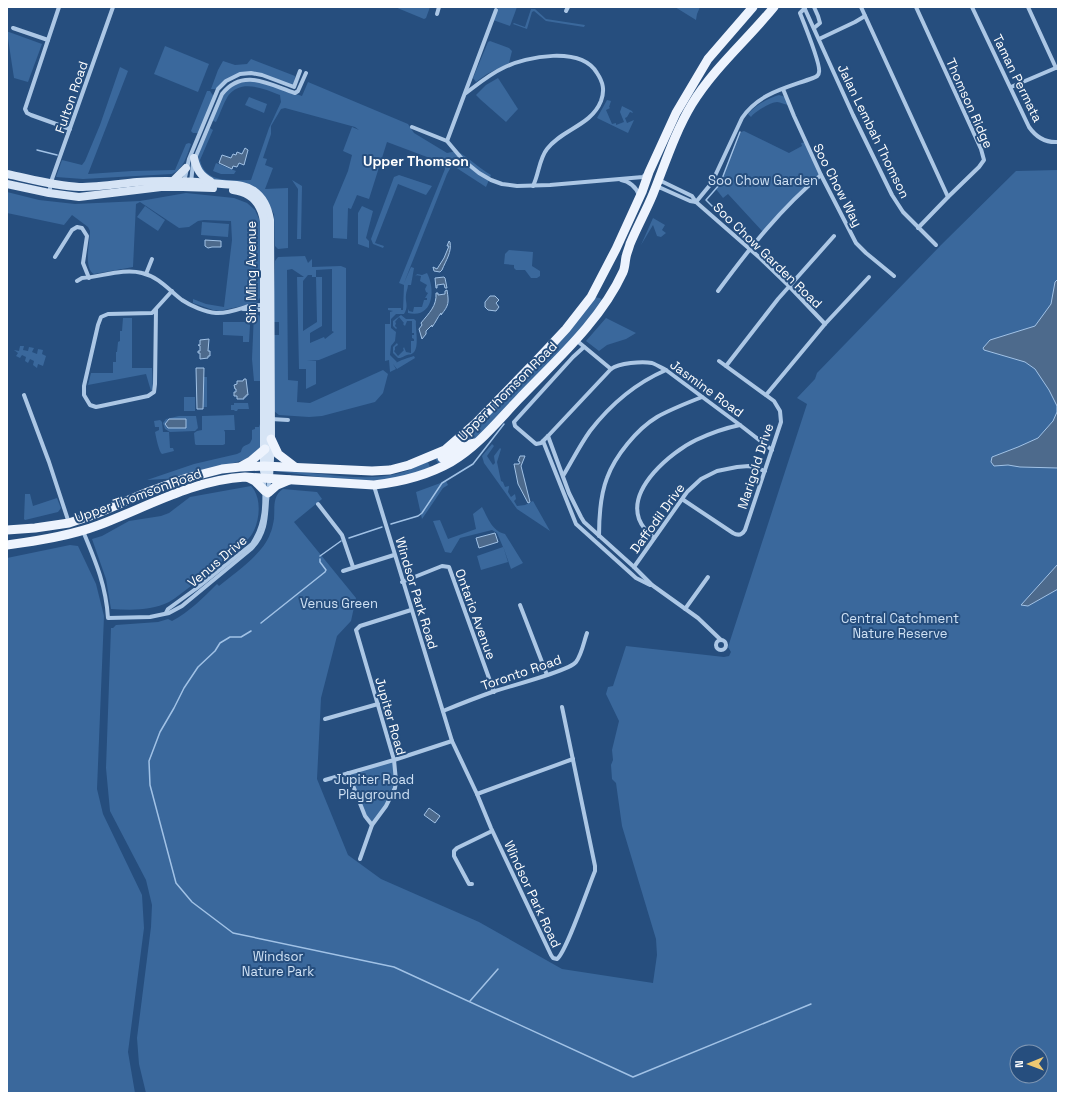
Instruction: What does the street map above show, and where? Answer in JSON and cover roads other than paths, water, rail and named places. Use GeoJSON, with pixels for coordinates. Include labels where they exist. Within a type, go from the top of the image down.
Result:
{"type":"FeatureCollection","features":[{"type":"Feature","properties":{"kind":"main road","name":"Upper Thomson Road"},"geometry":{"type":"LineString","coordinates":[[688,101],[774,7]]}},
{"type":"Feature","properties":{"kind":"main road","name":"Upper Thomson Road"},"geometry":{"type":"LineString","coordinates":[[7,530],[69,523],[187,478],[222,469],[267,466],[372,471],[390,470],[409,466],[445,450],[476,423],[566,329],[591,297],[616,250],[640,197],[649,172],[672,133],[708,59],[749,9]]}},
{"type":"Feature","properties":{"kind":"main road","name":"Upper Thomson Road"},"geometry":{"type":"LineString","coordinates":[[7,545],[98,526],[182,491],[214,481],[245,477],[374,485],[391,483],[430,471],[452,462],[476,443],[576,340],[606,302],[617,285],[624,270],[626,256],[657,184],[672,133]]}},
{"type":"Feature","properties":{"kind":"main road"},"geometry":{"type":"LineString","coordinates":[[194,158],[198,172],[212,183]]}},
{"type":"Feature","properties":{"kind":"main road"},"geometry":{"type":"LineString","coordinates":[[172,181],[186,168]]}},
{"type":"Feature","properties":{"kind":"main road","name":"Sin Ming Avenue"},"geometry":{"type":"LineString","coordinates":[[7,174],[50,184],[78,187],[172,181],[243,192],[252,197],[259,205],[264,221],[267,307],[268,419],[265,450],[267,466]]}},
{"type":"Feature","properties":{"kind":"main road","name":"Sin Ming Avenue"},"geometry":{"type":"LineString","coordinates":[[7,184],[49,193],[84,197],[187,184],[212,183],[248,188],[260,196],[268,210],[270,220],[267,307]]}},
{"type":"Feature","properties":{"kind":"main road"},"geometry":{"type":"LineString","coordinates":[[591,297],[602,293],[606,297],[606,302]]}},
{"type":"Feature","properties":{"kind":"main road","name":"Sin Ming Avenue"},"geometry":{"type":"LineString","coordinates":[[267,466],[271,439],[268,419]]}},
{"type":"Feature","properties":{"kind":"main road"},"geometry":{"type":"LineString","coordinates":[[271,439],[278,454],[283,459],[298,468]]}},
{"type":"Feature","properties":{"kind":"main road"},"geometry":{"type":"LineString","coordinates":[[429,457],[437,460],[462,446],[476,443]]}},
{"type":"Feature","properties":{"kind":"main road"},"geometry":{"type":"LineString","coordinates":[[240,467],[251,461],[265,450]]}},
{"type":"Feature","properties":{"kind":"main road"},"geometry":{"type":"LineString","coordinates":[[429,457],[432,464],[430,471]]}},
{"type":"Feature","properties":{"kind":"main road","name":"Venus Drive"},"geometry":{"type":"LineString","coordinates":[[267,466],[267,478]]}},
{"type":"Feature","properties":{"kind":"main road"},"geometry":{"type":"LineString","coordinates":[[245,477],[255,480],[266,492],[290,479]]}},
{"type":"Feature","properties":{"kind":"street"},"geometry":{"type":"LineString","coordinates":[[59,7],[26,106],[26,111],[31,115],[70,129]]}},
{"type":"Feature","properties":{"kind":"street","name":"Fulton Road"},"geometry":{"type":"LineString","coordinates":[[49,193],[50,184],[113,7]]}},
{"type":"Feature","properties":{"kind":"street"},"geometry":{"type":"LineString","coordinates":[[437,14],[439,7]]}},
{"type":"Feature","properties":{"kind":"street"},"geometry":{"type":"LineString","coordinates":[[814,7],[820,23],[814,28]]}},
{"type":"Feature","properties":{"kind":"street"},"geometry":{"type":"LineString","coordinates":[[861,7],[948,197]]}},
{"type":"Feature","properties":{"kind":"street","name":"Thomson Ridge"},"geometry":{"type":"LineString","coordinates":[[916,7],[981,149],[984,160],[979,168],[918,228]]}},
{"type":"Feature","properties":{"kind":"street","name":"Taman Permata"},"geometry":{"type":"LineString","coordinates":[[972,7],[1011,87],[1025,120],[1034,133],[1047,141],[1058,142]]}},
{"type":"Feature","properties":{"kind":"street"},"geometry":{"type":"LineString","coordinates":[[1011,87],[1057,67],[1028,7]]}},
{"type":"Feature","properties":{"kind":"street"},"geometry":{"type":"LineString","coordinates":[[696,202],[710,185],[748,108],[756,102],[783,88],[818,76],[820,70],[800,13],[805,8],[818,39],[865,16]]}},
{"type":"Feature","properties":{"kind":"street"},"geometry":{"type":"LineString","coordinates":[[446,141],[466,93],[496,10]]}},
{"type":"Feature","properties":{"kind":"street"},"geometry":{"type":"LineString","coordinates":[[13,28],[48,40]]}},
{"type":"Feature","properties":{"kind":"street","name":"Jalan Lembah Thomson"},"geometry":{"type":"LineString","coordinates":[[818,39],[892,196],[903,212],[936,245]]}},
{"type":"Feature","properties":{"kind":"street"},"geometry":{"type":"LineString","coordinates":[[466,93],[504,67],[550,56],[568,56],[583,60],[595,70],[603,82],[600,103],[588,119],[547,149],[541,161],[537,178],[533,186]]}},
{"type":"Feature","properties":{"kind":"street"},"geometry":{"type":"LineString","coordinates":[[187,184],[186,168],[218,89],[226,81],[234,76],[255,73],[294,87],[300,71]]}},
{"type":"Feature","properties":{"kind":"street"},"geometry":{"type":"LineString","coordinates":[[187,184],[192,163],[222,94],[235,82],[257,78],[258,75],[255,73]]}},
{"type":"Feature","properties":{"kind":"street"},"geometry":{"type":"LineString","coordinates":[[251,79],[263,81],[295,93],[298,91],[306,73]]}},
{"type":"Feature","properties":{"kind":"street","name":"Soo Chow Way"},"geometry":{"type":"LineString","coordinates":[[783,88],[821,175],[856,242],[866,253],[894,276]]}},
{"type":"Feature","properties":{"kind":"street"},"geometry":{"type":"LineString","coordinates":[[412,127],[446,141],[463,160],[479,173],[502,184],[533,186],[643,177],[649,172]]}},
{"type":"Feature","properties":{"kind":"street"},"geometry":{"type":"LineString","coordinates":[[718,291],[750,248],[794,200],[821,175]]}},
{"type":"Feature","properties":{"kind":"street"},"geometry":{"type":"LineString","coordinates":[[618,179],[625,180],[634,186],[640,197]]}},
{"type":"Feature","properties":{"kind":"street","name":"Soo Chow Garden Road"},"geometry":{"type":"LineString","coordinates":[[657,184],[692,196],[696,202],[750,248],[825,324]]}},
{"type":"Feature","properties":{"kind":"street","name":"Soo Chow Garden Road"},"geometry":{"type":"LineString","coordinates":[[657,184],[660,188],[690,201],[696,202]]}},
{"type":"Feature","properties":{"kind":"street"},"geometry":{"type":"LineString","coordinates":[[55,258],[72,230],[77,227],[82,228],[87,236],[83,263],[89,278]]}},
{"type":"Feature","properties":{"kind":"street"},"geometry":{"type":"LineString","coordinates":[[726,366],[789,286],[834,236]]}},
{"type":"Feature","properties":{"kind":"street"},"geometry":{"type":"LineString","coordinates":[[146,274],[152,259]]}},
{"type":"Feature","properties":{"kind":"street"},"geometry":{"type":"LineString","coordinates":[[76,281],[82,278],[129,271],[146,274],[156,278],[188,303],[209,312],[219,313],[243,309],[248,306],[267,307]]}},
{"type":"Feature","properties":{"kind":"street"},"geometry":{"type":"LineString","coordinates":[[766,395],[825,324],[869,277]]}},
{"type":"Feature","properties":{"kind":"street"},"geometry":{"type":"LineString","coordinates":[[156,309],[154,392],[148,396],[101,406],[96,407],[90,405],[84,395],[84,386],[96,330],[102,317],[108,314],[149,313],[156,309],[172,291]]}},
{"type":"Feature","properties":{"kind":"street"},"geometry":{"type":"LineString","coordinates":[[576,340],[611,369],[543,441],[536,444],[515,426],[514,422],[584,347]]}},
{"type":"Feature","properties":{"kind":"street","name":"Marigold Drive"},"geometry":{"type":"LineString","coordinates":[[682,500],[733,534],[742,534],[745,530],[781,422],[781,417],[777,406],[766,395],[719,362]]}},
{"type":"Feature","properties":{"kind":"street","name":"Jasmine Road"},"geometry":{"type":"LineString","coordinates":[[611,369],[618,365],[648,363],[666,370],[772,450]]}},
{"type":"Feature","properties":{"kind":"street"},"geometry":{"type":"LineString","coordinates":[[563,476],[590,431],[612,406],[643,382],[666,370]]}},
{"type":"Feature","properties":{"kind":"street"},"geometry":{"type":"LineString","coordinates":[[24,395],[49,462],[69,523]]}},
{"type":"Feature","properties":{"kind":"street"},"geometry":{"type":"LineString","coordinates":[[600,536],[600,512],[607,477],[624,448],[645,426],[657,418],[702,397]]}},
{"type":"Feature","properties":{"kind":"street"},"geometry":{"type":"LineString","coordinates":[[268,419],[288,420]]}},
{"type":"Feature","properties":{"kind":"street"},"geometry":{"type":"LineString","coordinates":[[654,538],[645,531],[639,521],[637,508],[638,498],[653,474],[665,461],[695,440],[718,430],[740,425]]}},
{"type":"Feature","properties":{"kind":"street"},"geometry":{"type":"LineString","coordinates":[[548,436],[569,493],[584,522],[652,585],[703,622],[720,640]]}},
{"type":"Feature","properties":{"kind":"street"},"geometry":{"type":"LineString","coordinates":[[543,441],[576,524],[636,578],[652,585]]}},
{"type":"Feature","properties":{"kind":"street","name":"Daffodil Drive"},"geometry":{"type":"LineString","coordinates":[[634,567],[682,500],[701,479],[716,471],[727,468],[749,466],[765,471]]}},
{"type":"Feature","properties":{"kind":"street","name":"Venus Drive"},"geometry":{"type":"LineString","coordinates":[[83,530],[102,581],[108,618],[150,617],[166,613],[169,614],[182,606],[251,549],[260,538],[263,526],[267,478]]}},
{"type":"Feature","properties":{"kind":"street","name":"Windsor Park Road"},"geometry":{"type":"LineString","coordinates":[[374,485],[402,582],[452,741],[477,794],[492,831],[551,955],[553,958],[558,959],[562,954],[572,931],[595,871],[562,707]]}},
{"type":"Feature","properties":{"kind":"street"},"geometry":{"type":"LineString","coordinates":[[318,504],[342,535],[353,568]]}},
{"type":"Feature","properties":{"kind":"street"},"geometry":{"type":"LineString","coordinates":[[343,571],[394,555]]}},
{"type":"Feature","properties":{"kind":"street","name":"Ontario Avenue"},"geometry":{"type":"LineString","coordinates":[[402,582],[442,566],[449,567],[494,692]]}},
{"type":"Feature","properties":{"kind":"street"},"geometry":{"type":"LineString","coordinates":[[685,609],[708,577]]}},
{"type":"Feature","properties":{"kind":"street"},"geometry":{"type":"LineString","coordinates":[[520,605],[547,675]]}},
{"type":"Feature","properties":{"kind":"street","name":"Jupiter Road"},"geometry":{"type":"LineString","coordinates":[[360,859],[372,825],[386,806],[395,788],[396,781],[394,760],[356,630],[360,626],[411,610]]}},
{"type":"Feature","properties":{"kind":"street","name":"Toronto Road"},"geometry":{"type":"LineString","coordinates":[[443,711],[572,665],[577,661],[587,633]]}},
{"type":"Feature","properties":{"kind":"street"},"geometry":{"type":"LineString","coordinates":[[325,719],[378,704]]}},
{"type":"Feature","properties":{"kind":"street"},"geometry":{"type":"LineString","coordinates":[[325,780],[452,741]]}},
{"type":"Feature","properties":{"kind":"street"},"geometry":{"type":"LineString","coordinates":[[477,794],[573,759]]}},
{"type":"Feature","properties":{"kind":"street"},"geometry":{"type":"LineString","coordinates":[[348,773],[365,816],[372,825]]}},
{"type":"Feature","properties":{"kind":"street"},"geometry":{"type":"LineString","coordinates":[[472,884],[469,884],[454,856],[454,851],[457,848],[492,831]]}},
{"type":"Feature","properties":{"kind":"waterway"},"geometry":{"type":"LineString","coordinates":[[714,208],[706,200],[720,184],[740,132]]}},
{"type":"Feature","properties":{"kind":"waterway"},"geometry":{"type":"LineString","coordinates":[[37,150],[57,155]]}},
{"type":"Feature","properties":{"kind":"waterway"},"geometry":{"type":"LineString","coordinates":[[391,524],[418,516],[422,513],[442,483],[473,464],[504,424]]}},
{"type":"Feature","properties":{"kind":"waterway"},"geometry":{"type":"LineString","coordinates":[[349,538],[382,527]]}},
{"type":"Feature","properties":{"kind":"waterway"},"geometry":{"type":"LineString","coordinates":[[320,556],[341,541]]}},
{"type":"Feature","properties":{"kind":"waterway"},"geometry":{"type":"LineString","coordinates":[[261,623],[325,572],[326,570],[320,562],[320,559]]}},
{"type":"Feature","properties":{"kind":"waterway"},"geometry":{"type":"LineString","coordinates":[[251,631],[241,637],[230,637],[220,643],[215,651],[198,667],[184,688],[160,732],[149,761],[150,785],[176,883],[192,902],[233,933],[394,967],[633,1077],[811,1004]]}},
{"type":"Feature","properties":{"kind":"waterway"},"geometry":{"type":"LineString","coordinates":[[470,1001],[498,969]]}},
{"type":"Feature","properties":{"kind":"district","name":"Upper Thomson"},"geometry":{"type":"Point","coordinates":[416,161]}},
{"type":"Feature","properties":{"kind":"park label","name":"Soo Chow Garden"},"geometry":{"type":"Point","coordinates":[763,180]}},
{"type":"Feature","properties":{"kind":"park label","name":"Venus Green"},"geometry":{"type":"Point","coordinates":[339,603]}},
{"type":"Feature","properties":{"kind":"park label","name":"Central Catchment Nature Reserve"},"geometry":{"type":"Point","coordinates":[900,626]}},
{"type":"Feature","properties":{"kind":"park label","name":"Jupiter Road Playground"},"geometry":{"type":"Point","coordinates":[374,786]}},
{"type":"Feature","properties":{"kind":"park label","name":"Windsor Nature Park"},"geometry":{"type":"Point","coordinates":[278,964]}}]}
